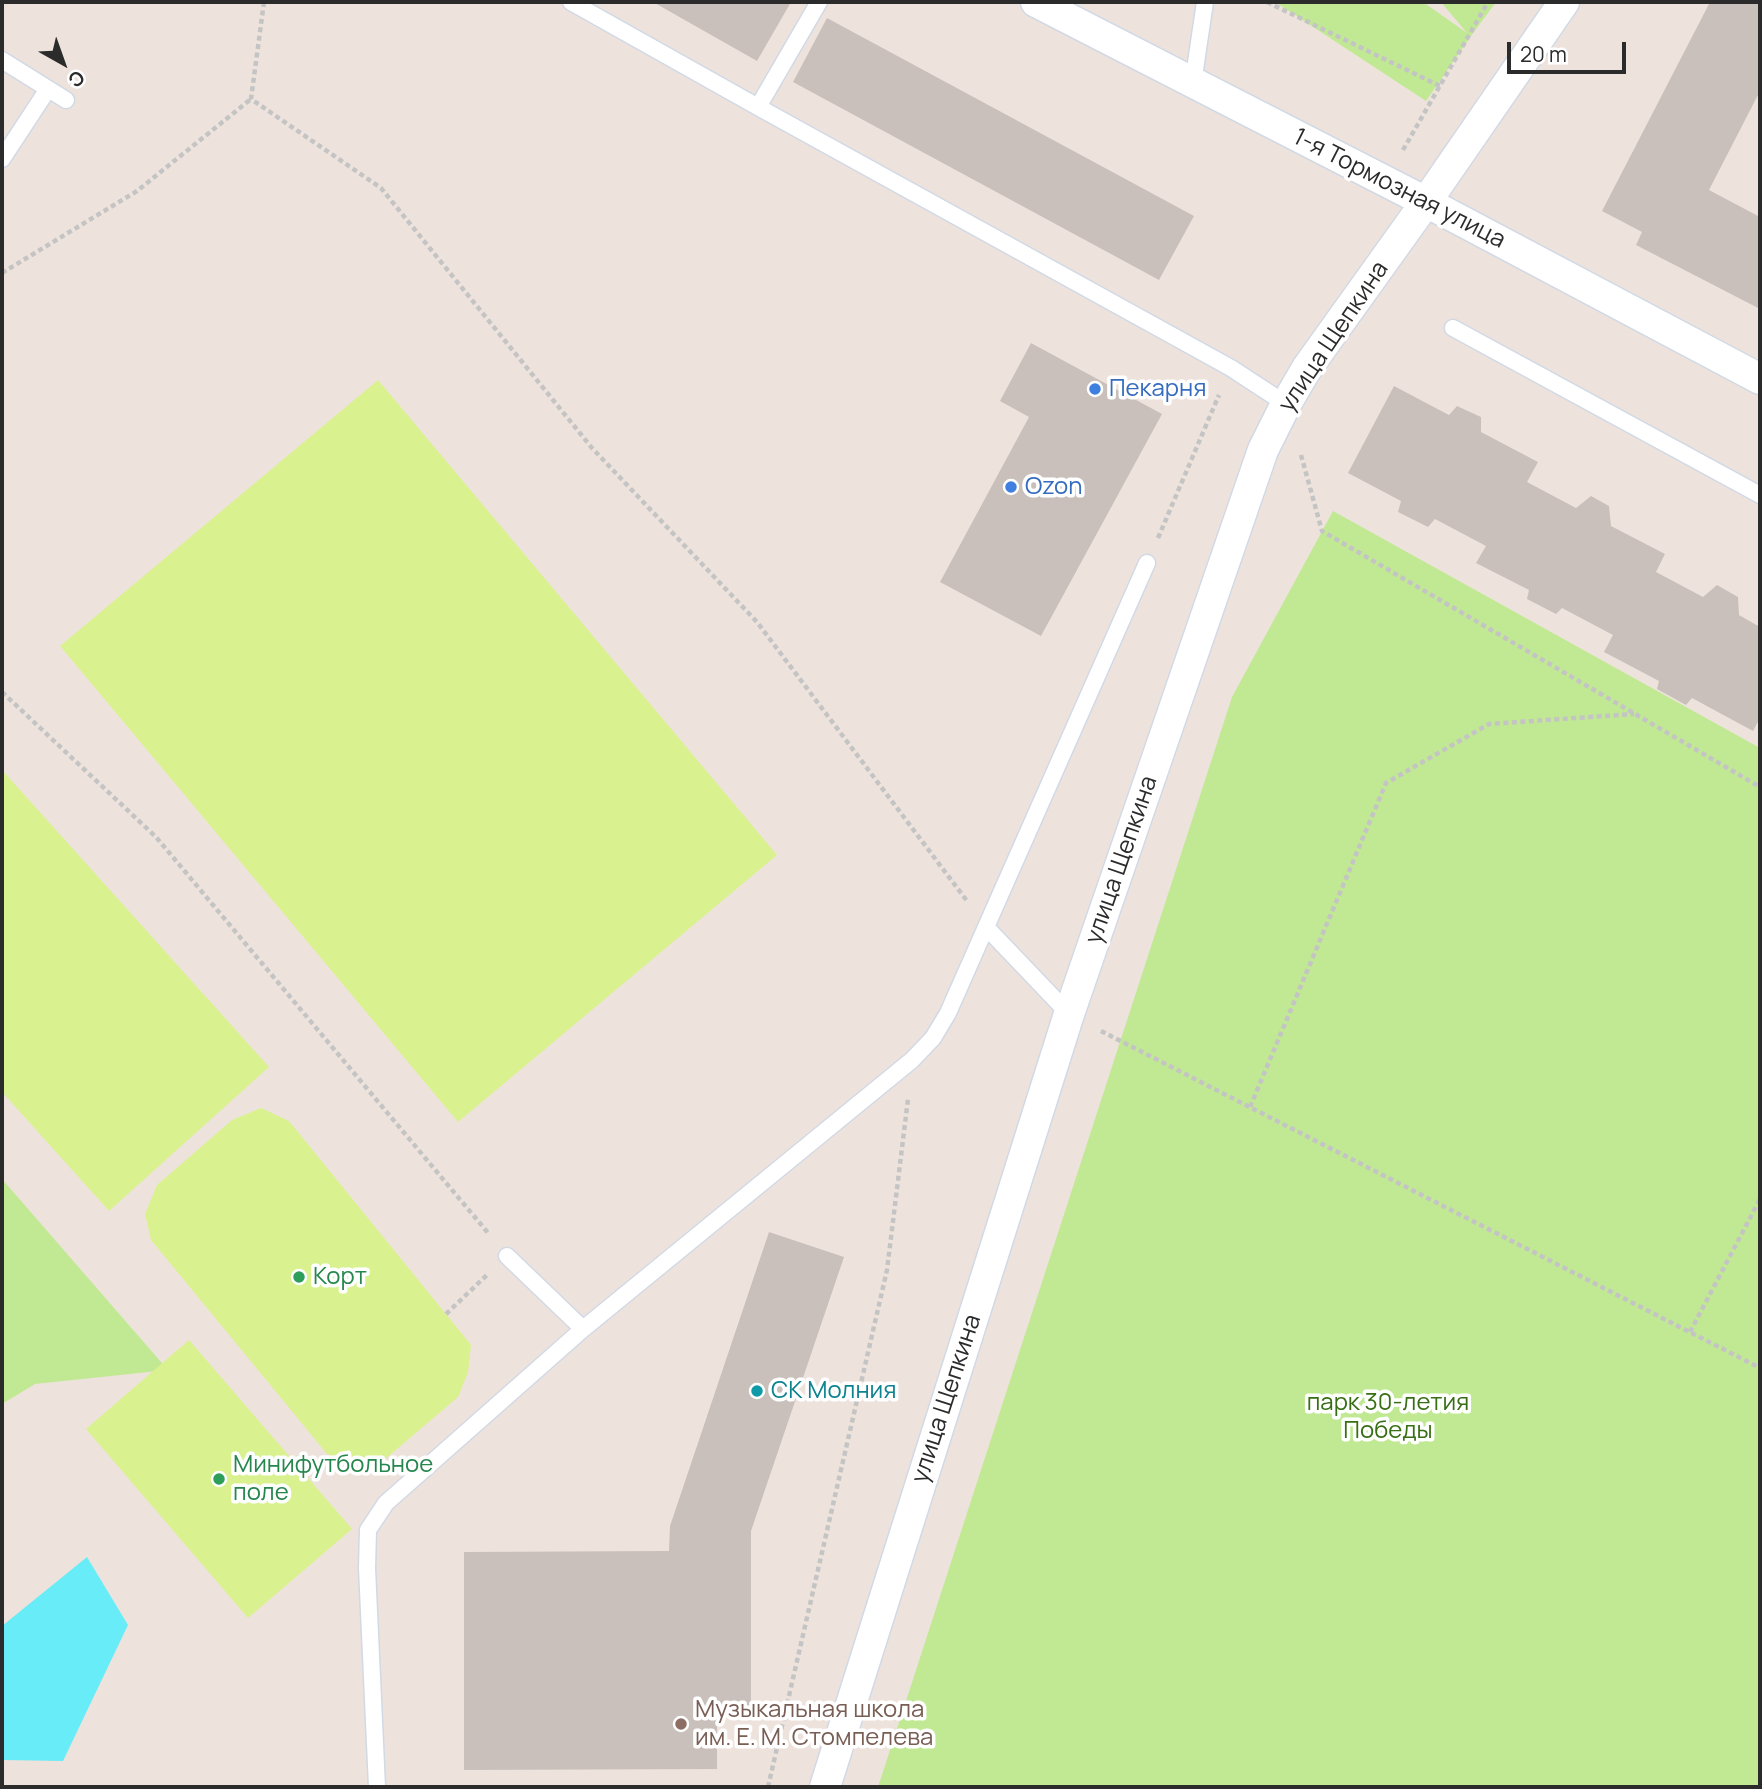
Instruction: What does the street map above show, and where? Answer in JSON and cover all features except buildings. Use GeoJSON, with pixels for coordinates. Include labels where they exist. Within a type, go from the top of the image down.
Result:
{"type":"FeatureCollection","features":[{"type":"Feature","properties":{"kind":"street","name":"1-я Тормозная улица"},"geometry":{"type":"LineString","coordinates":[[1036,2],[1426,202],[1760,379]]}},
{"type":"Feature","properties":{"kind":"street","name":"улица Щепкина"},"geometry":{"type":"LineString","coordinates":[[825,1787],[1069,1014],[1263,450],[1307,369],[1564,2]]}},
{"type":"Feature","properties":{"kind":"lane"},"geometry":{"type":"LineString","coordinates":[[571,2],[1231,368],[1286,404]]}},
{"type":"Feature","properties":{"kind":"lane"},"geometry":{"type":"LineString","coordinates":[[758,107],[819,2]]}},
{"type":"Feature","properties":{"kind":"lane"},"geometry":{"type":"LineString","coordinates":[[1193,83],[1205,2]]}},
{"type":"Feature","properties":{"kind":"lane"},"geometry":{"type":"LineString","coordinates":[[2,60],[66,100]]}},
{"type":"Feature","properties":{"kind":"lane"},"geometry":{"type":"LineString","coordinates":[[2,159],[48,89]]}},
{"type":"Feature","properties":{"kind":"lane"},"geometry":{"type":"LineString","coordinates":[[1454,328],[1760,495]]}},
{"type":"Feature","properties":{"kind":"lane"},"geometry":{"type":"LineString","coordinates":[[377,1787],[367,1568],[368,1530],[386,1503],[583,1329],[912,1060],[933,1038],[948,1013],[1147,563]]}},
{"type":"Feature","properties":{"kind":"lane"},"geometry":{"type":"LineString","coordinates":[[986,927],[1069,1014]]}},
{"type":"Feature","properties":{"kind":"lane"},"geometry":{"type":"LineString","coordinates":[[507,1256],[583,1329]]}},
{"type":"Feature","properties":{"kind":"path"},"geometry":{"type":"LineString","coordinates":[[2,273],[137,191],[251,99],[264,2]]}},
{"type":"Feature","properties":{"kind":"path"},"geometry":{"type":"LineString","coordinates":[[1266,2],[1440,86]]}},
{"type":"Feature","properties":{"kind":"path"},"geometry":{"type":"LineString","coordinates":[[1385,181],[1488,2]]}},
{"type":"Feature","properties":{"kind":"path"},"geometry":{"type":"LineString","coordinates":[[251,99],[381,188],[592,448],[757,622],[986,927]]}},
{"type":"Feature","properties":{"kind":"path"},"geometry":{"type":"LineString","coordinates":[[1147,563],[1231,368]]}},
{"type":"Feature","properties":{"kind":"path"},"geometry":{"type":"LineString","coordinates":[[1286,404],[1322,531],[1760,787]]}},
{"type":"Feature","properties":{"kind":"path"},"geometry":{"type":"LineString","coordinates":[[2,692],[156,837],[507,1256],[446,1314]]}},
{"type":"Feature","properties":{"kind":"path"},"geometry":{"type":"LineString","coordinates":[[1250,1107],[1386,783],[1489,724],[1635,714]]}},
{"type":"Feature","properties":{"kind":"path"},"geometry":{"type":"LineString","coordinates":[[1069,1014],[1760,1368]]}},
{"type":"Feature","properties":{"kind":"path"},"geometry":{"type":"LineString","coordinates":[[768,1787],[887,1270],[912,1060]]}},
{"type":"Feature","properties":{"kind":"path"},"geometry":{"type":"LineString","coordinates":[[1690,1332],[1760,1199]]}},
{"type":"Feature","properties":{"kind":"green space"},"geometry":{"type":"Polygon","coordinates":[[[1275,2],[1423,2],[1467,33],[1441,2],[1496,2],[1426,101],[1275,2]]]}},
{"type":"Feature","properties":{"kind":"green space"},"geometry":{"type":"Polygon","coordinates":[[[378,380],[777,855],[458,1122],[60,646],[378,380]]]}},
{"type":"Feature","properties":{"kind":"green space","name":"парк 30-летия Победы"},"geometry":{"type":"Polygon","coordinates":[[[1333,511],[1760,748],[1760,1787],[878,1787],[1232,697],[1333,511]]]}},
{"type":"Feature","properties":{"kind":"green space"},"geometry":{"type":"Polygon","coordinates":[[[2,770],[269,1067],[109,1211],[2,1092],[2,770]]]}},
{"type":"Feature","properties":{"kind":"green space","name":"Корт"},"geometry":{"type":"Polygon","coordinates":[[[261,1108],[289,1121],[471,1345],[468,1372],[458,1397],[384,1460],[354,1464],[327,1454],[151,1240],[145,1214],[157,1185],[232,1120],[261,1108]]]}},
{"type":"Feature","properties":{"kind":"green space"},"geometry":{"type":"Polygon","coordinates":[[[2,1179],[168,1370],[35,1384],[2,1404],[2,1179]]]}},
{"type":"Feature","properties":{"kind":"green space","name":"Минифутбольное поле"},"geometry":{"type":"Polygon","coordinates":[[[189,1340],[352,1529],[248,1618],[86,1429],[189,1340]]]}},
{"type":"Feature","properties":{"kind":"water"},"geometry":{"type":"Polygon","coordinates":[[[87,1557],[128,1625],[63,1761],[2,1760],[2,1626],[87,1557]]]}},
{"type":"Feature","properties":{"kind":"place","name":"Пекарня"},"geometry":{"type":"Point","coordinates":[1095,389]}},
{"type":"Feature","properties":{"kind":"place","name":"Ozon"},"geometry":{"type":"Point","coordinates":[1011,487]}},
{"type":"Feature","properties":{"kind":"place","name":"Корт"},"geometry":{"type":"Point","coordinates":[299,1277]}},
{"type":"Feature","properties":{"kind":"place","name":"СК Молния"},"geometry":{"type":"Point","coordinates":[757,1391]}},
{"type":"Feature","properties":{"kind":"place","name":"Минифутбольное поле"},"geometry":{"type":"Point","coordinates":[219,1479]}},
{"type":"Feature","properties":{"kind":"place","name":"Музыкальная школа им. Е. М. Стомпелева"},"geometry":{"type":"Point","coordinates":[681,1724]}}]}
